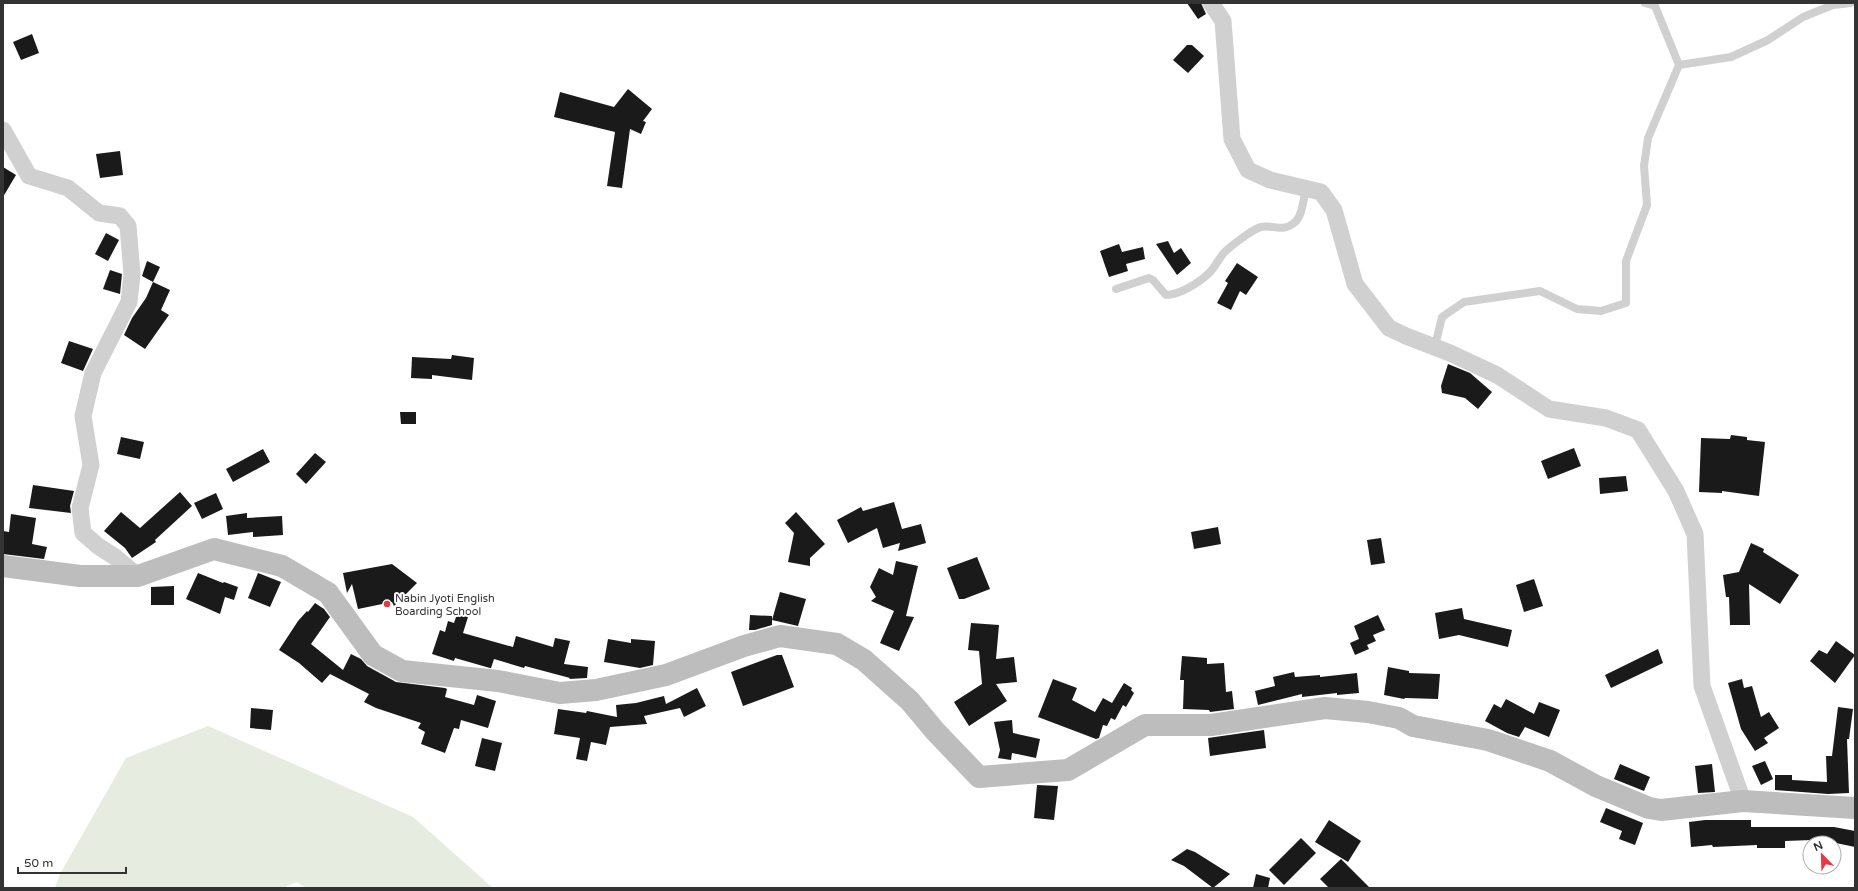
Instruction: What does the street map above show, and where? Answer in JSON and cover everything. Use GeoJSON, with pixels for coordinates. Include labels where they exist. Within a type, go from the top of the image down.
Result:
{"type":"FeatureCollection","features":[{"type":"Feature","properties":{"kind":"main road"},"geometry":{"type":"LineString","coordinates":[[3,566],[80,576],[138,576],[214,549],[282,566],[328,593],[373,655],[402,671],[498,681],[560,693],[596,690],[666,675],[744,646],[780,636],[837,644],[864,660],[910,701],[935,731],[979,777],[1068,770],[1145,724],[1211,725],[1325,708],[1368,712],[1399,718],[1412,726],[1488,740],[1550,761],[1596,786],[1649,808],[1661,810],[1743,801],[1855,808]]}},
{"type":"Feature","properties":{"kind":"street"},"geometry":{"type":"LineString","coordinates":[[1211,3],[1223,21],[1232,139],[1248,170],[1270,180],[1321,192],[1334,210],[1354,284],[1389,328],[1406,336],[1435,346],[1497,375],[1549,409],[1606,418],[1638,430],[1676,491],[1695,534],[1702,686],[1743,801]]}},
{"type":"Feature","properties":{"kind":"street"},"geometry":{"type":"LineString","coordinates":[[3,130],[29,176],[68,188],[99,213],[120,216],[128,226],[132,274],[129,302],[93,373],[83,416],[91,465],[80,508],[82,533],[138,576]]}},
{"type":"Feature","properties":{"kind":"lane"},"geometry":{"type":"LineString","coordinates":[[1435,346],[1442,317],[1464,302],[1540,291],[1577,309],[1601,311],[1626,303],[1626,262],[1646,205],[1644,166],[1648,138],[1679,65],[1655,6],[1645,3]]}},
{"type":"Feature","properties":{"kind":"lane"},"geometry":{"type":"LineString","coordinates":[[1679,65],[1731,57],[1768,40],[1803,17],[1833,5],[1851,3]]}},
{"type":"Feature","properties":{"kind":"lane"},"geometry":{"type":"LineString","coordinates":[[1116,289],[1149,278],[1153,280],[1166,295],[1173,295],[1188,288],[1210,272],[1227,249],[1257,229],[1263,226],[1281,229],[1294,223],[1299,215],[1306,189]]}},
{"type":"Feature","properties":{"kind":"shaded area"},"geometry":{"type":"Polygon","coordinates":[[[208,726],[413,817],[493,888],[306,888],[297,882],[283,888],[55,888],[60,874],[126,758],[208,726]]]}},
{"type":"Feature","properties":{"kind":"building"},"geometry":{"type":"Polygon","coordinates":[[[1187,3],[1201,3],[1206,14],[1198,19],[1187,3]]]}},
{"type":"Feature","properties":{"kind":"building"},"geometry":{"type":"Polygon","coordinates":[[[32,34],[39,53],[21,60],[13,42],[32,34]]]}},
{"type":"Feature","properties":{"kind":"building"},"geometry":{"type":"Polygon","coordinates":[[[1187,45],[1192,45],[1204,56],[1188,73],[1173,60],[1187,45]]]}},
{"type":"Feature","properties":{"kind":"building"},"geometry":{"type":"Polygon","coordinates":[[[628,89],[652,109],[643,121],[646,122],[641,134],[630,129],[622,188],[607,186],[615,132],[554,117],[560,92],[614,107],[628,89]]]}},
{"type":"Feature","properties":{"kind":"building"},"geometry":{"type":"Polygon","coordinates":[[[120,151],[123,175],[100,178],[96,154],[120,151]]]}},
{"type":"Feature","properties":{"kind":"building"},"geometry":{"type":"Polygon","coordinates":[[[3,167],[16,175],[3,197],[3,167]]]}},
{"type":"Feature","properties":{"kind":"building"},"geometry":{"type":"Polygon","coordinates":[[[106,233],[119,240],[108,261],[95,254],[106,233]]]}},
{"type":"Feature","properties":{"kind":"building"},"geometry":{"type":"Polygon","coordinates":[[[1168,241],[1174,253],[1181,248],[1191,263],[1177,275],[1156,244],[1168,241]]]}},
{"type":"Feature","properties":{"kind":"building"},"geometry":{"type":"Polygon","coordinates":[[[1119,244],[1122,252],[1143,247],[1145,259],[1126,264],[1128,271],[1109,277],[1100,251],[1119,244]]]}},
{"type":"Feature","properties":{"kind":"building"},"geometry":{"type":"Polygon","coordinates":[[[147,261],[160,267],[153,282],[142,276],[147,261]]]}},
{"type":"Feature","properties":{"kind":"building"},"geometry":{"type":"Polygon","coordinates":[[[1237,263],[1258,277],[1246,295],[1240,291],[1231,310],[1217,303],[1228,283],[1225,281],[1237,263]]]}},
{"type":"Feature","properties":{"kind":"building"},"geometry":{"type":"Polygon","coordinates":[[[110,270],[122,274],[120,294],[103,289],[110,270]]]}},
{"type":"Feature","properties":{"kind":"building"},"geometry":{"type":"Polygon","coordinates":[[[153,282],[170,290],[161,310],[169,315],[145,349],[124,335],[132,318],[146,298],[153,282]]]}},
{"type":"Feature","properties":{"kind":"building"},"geometry":{"type":"Polygon","coordinates":[[[69,341],[93,349],[83,371],[61,363],[69,341]]]}},
{"type":"Feature","properties":{"kind":"building"},"geometry":{"type":"Polygon","coordinates":[[[452,355],[474,358],[472,380],[432,375],[432,379],[411,378],[412,357],[451,359],[452,355]]]}},
{"type":"Feature","properties":{"kind":"building"},"geometry":{"type":"Polygon","coordinates":[[[1448,364],[1470,373],[1492,392],[1478,409],[1465,398],[1442,393],[1441,386],[1448,364]]]}},
{"type":"Feature","properties":{"kind":"building"},"geometry":{"type":"Polygon","coordinates":[[[400,412],[416,412],[416,424],[401,424],[400,412]]]}},
{"type":"Feature","properties":{"kind":"building"},"geometry":{"type":"Polygon","coordinates":[[[1731,435],[1747,437],[1747,440],[1765,442],[1759,496],[1722,491],[1722,493],[1699,492],[1701,438],[1730,439],[1731,435]]]}},
{"type":"Feature","properties":{"kind":"building"},"geometry":{"type":"Polygon","coordinates":[[[121,437],[144,442],[140,459],[117,454],[121,437]]]}},
{"type":"Feature","properties":{"kind":"building"},"geometry":{"type":"Polygon","coordinates":[[[1574,448],[1581,466],[1548,479],[1541,461],[1574,448]]]}},
{"type":"Feature","properties":{"kind":"building"},"geometry":{"type":"Polygon","coordinates":[[[263,449],[270,462],[233,482],[226,469],[263,449]]]}},
{"type":"Feature","properties":{"kind":"building"},"geometry":{"type":"Polygon","coordinates":[[[315,453],[326,462],[306,484],[296,474],[315,453]]]}},
{"type":"Feature","properties":{"kind":"building"},"geometry":{"type":"Polygon","coordinates":[[[1626,476],[1628,491],[1600,494],[1599,478],[1626,476]]]}},
{"type":"Feature","properties":{"kind":"building"},"geometry":{"type":"Polygon","coordinates":[[[33,485],[74,491],[70,506],[71,513],[29,508],[33,485]]]}},
{"type":"Feature","properties":{"kind":"building"},"geometry":{"type":"Polygon","coordinates":[[[180,492],[192,506],[155,540],[156,542],[132,558],[125,548],[104,531],[121,512],[140,528],[180,492]]]}},
{"type":"Feature","properties":{"kind":"building"},"geometry":{"type":"Polygon","coordinates":[[[216,493],[223,509],[202,519],[194,503],[216,493]]]}},
{"type":"Feature","properties":{"kind":"building"},"geometry":{"type":"Polygon","coordinates":[[[894,502],[902,529],[921,524],[926,543],[898,551],[900,543],[883,548],[877,528],[848,543],[837,520],[861,507],[863,511],[894,502]]]}},
{"type":"Feature","properties":{"kind":"building"},"geometry":{"type":"Polygon","coordinates":[[[796,512],[825,544],[810,558],[810,566],[788,562],[794,533],[785,523],[796,512]]]}},
{"type":"Feature","properties":{"kind":"building"},"geometry":{"type":"Polygon","coordinates":[[[247,513],[247,518],[282,516],[283,535],[253,537],[253,532],[228,535],[226,516],[247,513]]]}},
{"type":"Feature","properties":{"kind":"building"},"geometry":{"type":"Polygon","coordinates":[[[11,514],[36,518],[32,544],[47,547],[44,559],[3,554],[3,531],[9,532],[11,514]]]}},
{"type":"Feature","properties":{"kind":"building"},"geometry":{"type":"Polygon","coordinates":[[[1218,527],[1221,544],[1194,549],[1191,532],[1218,527]]]}},
{"type":"Feature","properties":{"kind":"building"},"geometry":{"type":"Polygon","coordinates":[[[1381,538],[1385,563],[1371,565],[1367,540],[1381,538]]]}},
{"type":"Feature","properties":{"kind":"building"},"geometry":{"type":"Polygon","coordinates":[[[1751,543],[1764,549],[1763,552],[1799,575],[1780,604],[1749,584],[1750,625],[1730,625],[1729,597],[1726,597],[1723,575],[1739,572],[1751,543]]]}},
{"type":"Feature","properties":{"kind":"building"},"geometry":{"type":"Polygon","coordinates":[[[977,557],[990,589],[964,599],[959,599],[947,568],[977,557]]]}},
{"type":"Feature","properties":{"kind":"building"},"geometry":{"type":"Polygon","coordinates":[[[896,561],[918,566],[906,616],[914,617],[899,651],[880,643],[894,611],[871,601],[876,597],[870,587],[879,568],[893,575],[896,561]]]}},
{"type":"Feature","properties":{"kind":"building"},"geometry":{"type":"Polygon","coordinates":[[[392,564],[417,583],[394,606],[392,602],[358,609],[352,584],[347,593],[343,573],[392,564]]]}},
{"type":"Feature","properties":{"kind":"building"},"geometry":{"type":"Polygon","coordinates":[[[198,573],[238,587],[234,600],[225,597],[220,614],[186,599],[198,573]]]}},
{"type":"Feature","properties":{"kind":"building"},"geometry":{"type":"Polygon","coordinates":[[[258,573],[281,582],[270,607],[248,598],[258,573]]]}},
{"type":"Feature","properties":{"kind":"building"},"geometry":{"type":"Polygon","coordinates":[[[1534,579],[1543,606],[1524,612],[1516,585],[1534,579]]]}},
{"type":"Feature","properties":{"kind":"building"},"geometry":{"type":"Polygon","coordinates":[[[174,586],[174,605],[151,605],[151,587],[174,586]]]}},
{"type":"Feature","properties":{"kind":"building"},"geometry":{"type":"Polygon","coordinates":[[[780,592],[806,599],[798,626],[772,620],[780,592]]]}},
{"type":"Feature","properties":{"kind":"building"},"geometry":{"type":"Polygon","coordinates":[[[315,603],[324,609],[330,617],[311,644],[343,670],[351,654],[361,659],[367,666],[396,682],[445,688],[447,689],[445,697],[474,705],[477,695],[496,701],[488,728],[461,720],[459,729],[454,728],[445,753],[421,744],[425,732],[418,728],[421,723],[376,708],[364,702],[369,694],[330,674],[322,683],[299,663],[279,650],[298,621],[315,603]]]}},
{"type":"Feature","properties":{"kind":"building"},"geometry":{"type":"Polygon","coordinates":[[[1462,608],[1464,619],[1512,630],[1508,647],[1459,635],[1439,639],[1435,613],[1462,608]]]}},
{"type":"Feature","properties":{"kind":"building"},"geometry":{"type":"Polygon","coordinates":[[[457,614],[468,617],[463,633],[513,647],[516,636],[553,647],[555,638],[570,641],[564,664],[588,667],[587,678],[569,679],[570,678],[525,666],[524,668],[494,659],[490,668],[455,658],[454,661],[432,654],[440,630],[445,632],[448,621],[454,623],[457,614]]]}},
{"type":"Feature","properties":{"kind":"building"},"geometry":{"type":"Polygon","coordinates":[[[750,615],[772,616],[772,625],[755,630],[749,630],[750,615]]]}},
{"type":"Feature","properties":{"kind":"building"},"geometry":{"type":"Polygon","coordinates":[[[1378,615],[1385,630],[1373,635],[1376,641],[1367,645],[1369,649],[1355,655],[1350,643],[1359,639],[1354,626],[1378,615]]]}},
{"type":"Feature","properties":{"kind":"building"},"geometry":{"type":"Polygon","coordinates":[[[971,623],[999,625],[996,659],[1014,657],[1017,682],[996,684],[1007,701],[969,726],[954,702],[982,684],[979,651],[968,650],[971,623]]]}},
{"type":"Feature","properties":{"kind":"building"},"geometry":{"type":"Polygon","coordinates":[[[608,639],[631,643],[631,639],[655,641],[653,665],[640,668],[604,662],[608,639]]]}},
{"type":"Feature","properties":{"kind":"building"},"geometry":{"type":"Polygon","coordinates":[[[1836,641],[1855,655],[1835,683],[1810,661],[1819,650],[1827,654],[1836,641]]]}},
{"type":"Feature","properties":{"kind":"building"},"geometry":{"type":"Polygon","coordinates":[[[1658,649],[1663,663],[1611,688],[1605,675],[1658,649]]]}},
{"type":"Feature","properties":{"kind":"building"},"geometry":{"type":"Polygon","coordinates":[[[777,655],[782,655],[794,687],[743,706],[731,672],[777,655]]]}},
{"type":"Feature","properties":{"kind":"building"},"geometry":{"type":"Polygon","coordinates":[[[1182,656],[1207,658],[1207,664],[1224,663],[1226,692],[1232,691],[1234,709],[1210,712],[1209,710],[1183,709],[1184,680],[1180,680],[1182,656]]]}},
{"type":"Feature","properties":{"kind":"building"},"geometry":{"type":"Polygon","coordinates":[[[1388,667],[1409,671],[1409,673],[1440,674],[1438,699],[1404,699],[1384,695],[1388,667]]]}},
{"type":"Feature","properties":{"kind":"building"},"geometry":{"type":"Polygon","coordinates":[[[1294,672],[1295,677],[1320,675],[1320,677],[1357,673],[1359,693],[1337,695],[1337,693],[1302,697],[1302,694],[1258,705],[1255,691],[1275,686],[1273,677],[1294,672]]]}},
{"type":"Feature","properties":{"kind":"building"},"geometry":{"type":"Polygon","coordinates":[[[1053,679],[1077,688],[1072,700],[1095,712],[1103,698],[1112,703],[1124,683],[1132,688],[1131,690],[1134,693],[1126,707],[1123,705],[1115,720],[1111,718],[1107,726],[1103,725],[1099,738],[1096,739],[1038,717],[1053,679]]]}},
{"type":"Feature","properties":{"kind":"building"},"geometry":{"type":"Polygon","coordinates":[[[1742,679],[1744,688],[1752,686],[1761,717],[1769,712],[1779,728],[1764,738],[1768,743],[1755,751],[1741,729],[1728,683],[1742,679]]]}},
{"type":"Feature","properties":{"kind":"building"},"geometry":{"type":"Polygon","coordinates":[[[697,688],[706,706],[684,717],[680,708],[644,716],[647,724],[610,727],[606,745],[591,742],[587,761],[576,759],[580,738],[554,734],[558,709],[586,713],[587,711],[617,717],[616,705],[636,703],[664,696],[666,704],[697,688]]]}},
{"type":"Feature","properties":{"kind":"building"},"geometry":{"type":"Polygon","coordinates":[[[1506,699],[1534,714],[1539,702],[1560,710],[1549,737],[1525,727],[1519,737],[1507,733],[1485,721],[1494,704],[1501,708],[1506,699]]]}},
{"type":"Feature","properties":{"kind":"building"},"geometry":{"type":"Polygon","coordinates":[[[1838,707],[1853,709],[1849,739],[1847,739],[1849,793],[1828,794],[1775,790],[1775,775],[1792,775],[1792,780],[1827,782],[1826,756],[1832,756],[1838,707]]]}},
{"type":"Feature","properties":{"kind":"building"},"geometry":{"type":"Polygon","coordinates":[[[251,708],[273,710],[271,730],[250,728],[251,708]]]}},
{"type":"Feature","properties":{"kind":"building"},"geometry":{"type":"Polygon","coordinates":[[[1012,720],[1013,733],[1040,739],[1036,758],[1012,753],[1011,760],[998,758],[1000,750],[994,722],[1012,720]]]}},
{"type":"Feature","properties":{"kind":"building"},"geometry":{"type":"Polygon","coordinates":[[[1264,730],[1266,748],[1210,756],[1208,738],[1264,730]]]}},
{"type":"Feature","properties":{"kind":"building"},"geometry":{"type":"Polygon","coordinates":[[[482,738],[502,743],[495,771],[475,766],[482,738]]]}},
{"type":"Feature","properties":{"kind":"building"},"geometry":{"type":"Polygon","coordinates":[[[1765,761],[1773,779],[1761,785],[1752,766],[1765,761]]]}},
{"type":"Feature","properties":{"kind":"building"},"geometry":{"type":"Polygon","coordinates":[[[1620,764],[1650,777],[1644,791],[1614,779],[1620,764]]]}},
{"type":"Feature","properties":{"kind":"building"},"geometry":{"type":"Polygon","coordinates":[[[1712,764],[1715,792],[1698,793],[1695,766],[1712,764]]]}},
{"type":"Feature","properties":{"kind":"building"},"geometry":{"type":"Polygon","coordinates":[[[1037,785],[1058,786],[1054,820],[1034,818],[1037,785]]]}},
{"type":"Feature","properties":{"kind":"building"},"geometry":{"type":"Polygon","coordinates":[[[1606,808],[1643,823],[1635,845],[1619,839],[1622,831],[1600,822],[1606,808]]]}},
{"type":"Feature","properties":{"kind":"building"},"geometry":{"type":"Polygon","coordinates":[[[1329,820],[1361,841],[1348,862],[1315,842],[1329,820]]]}},
{"type":"Feature","properties":{"kind":"building"},"geometry":{"type":"Polygon","coordinates":[[[1705,820],[1751,820],[1751,827],[1834,827],[1855,831],[1855,847],[1842,844],[1842,835],[1802,835],[1802,840],[1785,841],[1785,848],[1757,848],[1757,845],[1713,847],[1712,845],[1691,847],[1689,822],[1705,820]]]}},
{"type":"Feature","properties":{"kind":"building"},"geometry":{"type":"Polygon","coordinates":[[[1301,838],[1316,853],[1284,885],[1269,870],[1301,838]]]}},
{"type":"Feature","properties":{"kind":"building"},"geometry":{"type":"Polygon","coordinates":[[[1187,849],[1195,852],[1230,874],[1213,888],[1184,866],[1171,860],[1187,849]]]}},
{"type":"Feature","properties":{"kind":"building"},"geometry":{"type":"Polygon","coordinates":[[[1341,859],[1370,888],[1329,888],[1320,879],[1341,859]]]}},
{"type":"Feature","properties":{"kind":"building"},"geometry":{"type":"Polygon","coordinates":[[[1256,874],[1270,878],[1268,888],[1253,888],[1256,874]]]}},
{"type":"Feature","properties":{"kind":"place","name":"Nabin Jyoti English Boarding School"},"geometry":{"type":"Point","coordinates":[387,604]}}]}
